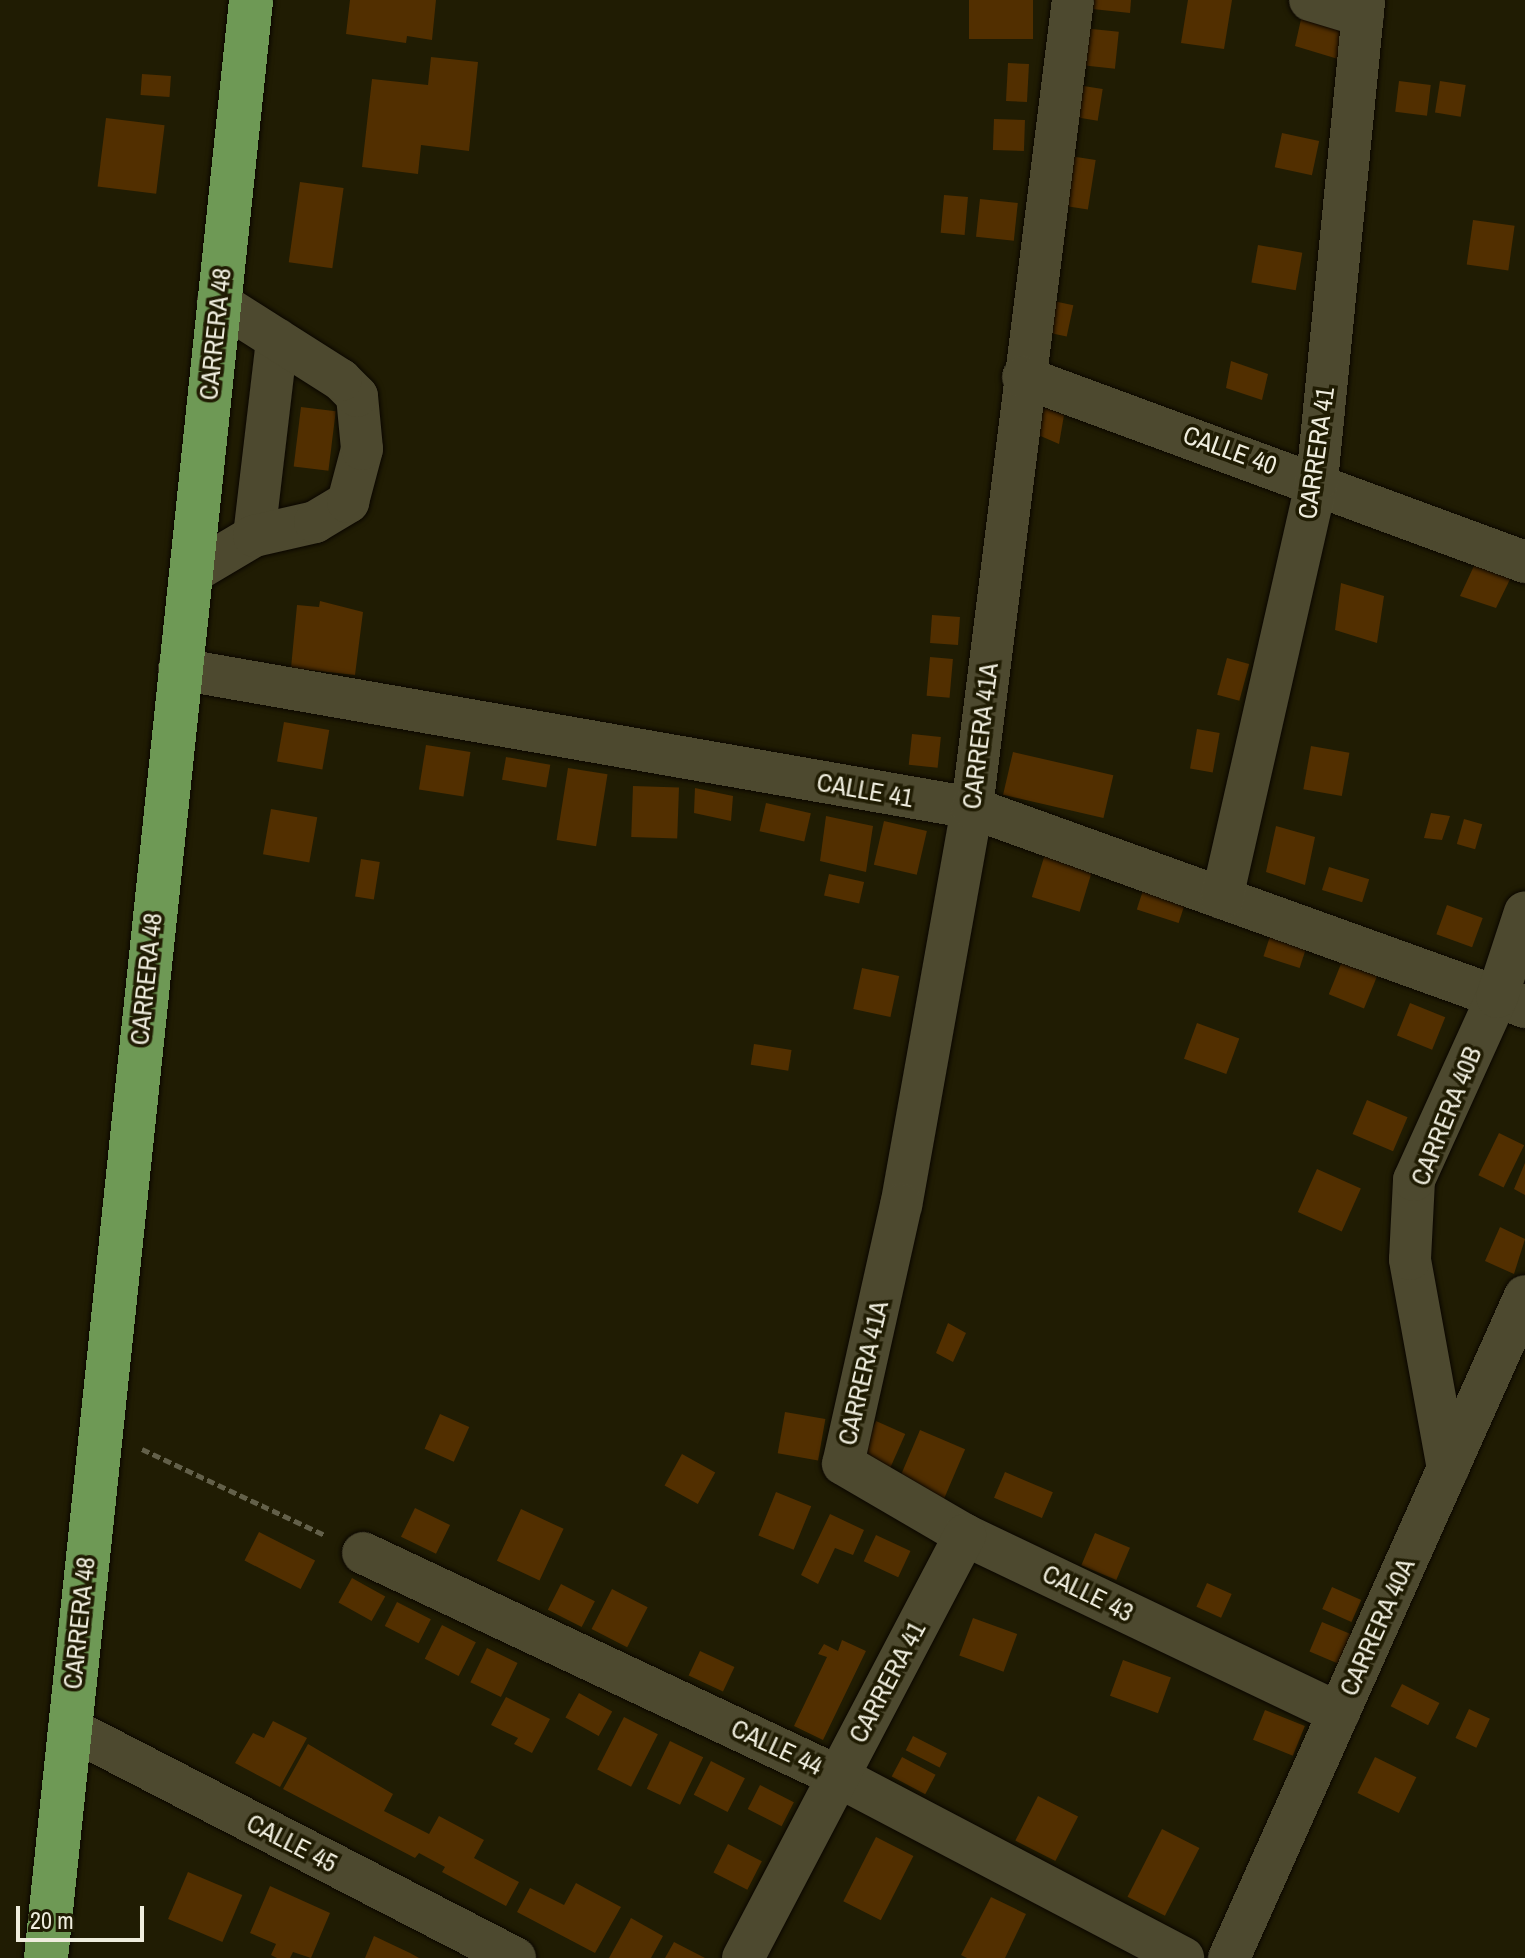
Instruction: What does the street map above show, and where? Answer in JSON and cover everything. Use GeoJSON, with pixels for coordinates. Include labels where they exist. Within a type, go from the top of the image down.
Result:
{"type":"FeatureCollection","features":[{"type":"Feature","properties":{"kind":"highway","name":"CARRERA 48"},"geometry":{"type":"LineString","coordinates":[[46,1958],[98,1429],[251,0]]}},
{"type":"Feature","properties":{"kind":"street","name":"CARRERA 41A"},"geometry":{"type":"LineString","coordinates":[[843,1464],[901,1205],[972,808],[1023,377],[1073,0]]}},
{"type":"Feature","properties":{"kind":"street"},"geometry":{"type":"LineString","coordinates":[[1310,0],[1364,8]]}},
{"type":"Feature","properties":{"kind":"street","name":"CARRERA 41"},"geometry":{"type":"LineString","coordinates":[[1222,898],[1317,481],[1364,8]]}},
{"type":"Feature","properties":{"kind":"street"},"geometry":{"type":"LineString","coordinates":[[190,574],[254,536],[315,522],[348,502],[362,449],[357,396],[277,339],[218,302]]}},
{"type":"Feature","properties":{"kind":"street"},"geometry":{"type":"LineString","coordinates":[[254,536],[277,339]]}},
{"type":"Feature","properties":{"kind":"street","name":"CALLE 40"},"geometry":{"type":"LineString","coordinates":[[1023,377],[1317,481],[1525,562]]}},
{"type":"Feature","properties":{"kind":"street","name":"CALLE 41"},"geometry":{"type":"LineString","coordinates":[[179,669],[972,808],[1511,1002]]}},
{"type":"Feature","properties":{"kind":"street","name":"CARRERA 40B"},"geometry":{"type":"LineString","coordinates":[[1448,1469],[1410,1259],[1414,1180],[1511,1002],[1525,912]]}},
{"type":"Feature","properties":{"kind":"street","name":"CARRERA 40A"},"geometry":{"type":"LineString","coordinates":[[1229,1958],[1525,1296]]}},
{"type":"Feature","properties":{"kind":"street","name":"CALLE 43"},"geometry":{"type":"LineString","coordinates":[[843,1464],[965,1535],[1339,1713]]}},
{"type":"Feature","properties":{"kind":"street","name":"CARRERA 41"},"geometry":{"type":"LineString","coordinates":[[743,1958],[965,1535]]}},
{"type":"Feature","properties":{"kind":"street","name":"CALLE 44"},"geometry":{"type":"LineString","coordinates":[[363,1553],[837,1776],[1183,1958]]}},
{"type":"Feature","properties":{"kind":"street","name":"CALLE 45"},"geometry":{"type":"LineString","coordinates":[[69,1728],[515,1958]]}},
{"type":"Feature","properties":{"kind":"path"},"geometry":{"type":"LineString","coordinates":[[98,1429],[363,1553]]}},
{"type":"Feature","properties":{"kind":"building"},"geometry":{"type":"Polygon","coordinates":[[[350,0],[436,0],[432,40],[407,36],[406,43],[346,34],[350,0]]]}},
{"type":"Feature","properties":{"kind":"building"},"geometry":{"type":"Polygon","coordinates":[[[969,0],[1033,0],[1033,39],[969,39],[969,0]]]}},
{"type":"Feature","properties":{"kind":"building"},"geometry":{"type":"Polygon","coordinates":[[[1084,0],[1131,0],[1130,13],[1083,8],[1084,0]]]}},
{"type":"Feature","properties":{"kind":"building"},"geometry":{"type":"Polygon","coordinates":[[[1188,0],[1232,0],[1224,49],[1181,43],[1188,0]]]}},
{"type":"Feature","properties":{"kind":"building"},"geometry":{"type":"Polygon","coordinates":[[[1304,6],[1346,19],[1338,59],[1295,46],[1304,6]]]}},
{"type":"Feature","properties":{"kind":"building"},"geometry":{"type":"Polygon","coordinates":[[[1082,28],[1119,32],[1115,69],[1078,65],[1082,28]]]}},
{"type":"Feature","properties":{"kind":"building"},"geometry":{"type":"Polygon","coordinates":[[[431,57],[478,62],[469,151],[421,145],[418,174],[362,167],[372,79],[428,85],[431,57]]]}},
{"type":"Feature","properties":{"kind":"building"},"geometry":{"type":"Polygon","coordinates":[[[1008,63],[1029,64],[1027,102],[1006,101],[1008,63]]]}},
{"type":"Feature","properties":{"kind":"building"},"geometry":{"type":"Polygon","coordinates":[[[142,74],[171,76],[169,97],[141,95],[142,74]]]}},
{"type":"Feature","properties":{"kind":"building"},"geometry":{"type":"Polygon","coordinates":[[[1399,81],[1431,85],[1427,116],[1395,112],[1399,81]]]}},
{"type":"Feature","properties":{"kind":"building"},"geometry":{"type":"Polygon","coordinates":[[[1440,81],[1466,85],[1461,117],[1435,113],[1440,81]]]}},
{"type":"Feature","properties":{"kind":"building"},"geometry":{"type":"Polygon","coordinates":[[[1077,85],[1103,89],[1098,121],[1072,117],[1077,85]]]}},
{"type":"Feature","properties":{"kind":"building"},"geometry":{"type":"Polygon","coordinates":[[[106,118],[165,125],[156,194],[98,186],[106,118]]]}},
{"type":"Feature","properties":{"kind":"building"},"geometry":{"type":"Polygon","coordinates":[[[994,119],[1025,120],[1024,151],[993,150],[994,119]]]}},
{"type":"Feature","properties":{"kind":"building"},"geometry":{"type":"Polygon","coordinates":[[[1282,133],[1319,141],[1312,175],[1275,167],[1282,133]]]}},
{"type":"Feature","properties":{"kind":"building"},"geometry":{"type":"Polygon","coordinates":[[[1070,156],[1096,160],[1088,209],[1062,205],[1070,156]]]}},
{"type":"Feature","properties":{"kind":"building"},"geometry":{"type":"Polygon","coordinates":[[[300,182],[344,188],[332,268],[289,262],[300,182]]]}},
{"type":"Feature","properties":{"kind":"building"},"geometry":{"type":"Polygon","coordinates":[[[944,195],[968,197],[965,235],[941,233],[944,195]]]}},
{"type":"Feature","properties":{"kind":"building"},"geometry":{"type":"Polygon","coordinates":[[[980,199],[1018,203],[1014,241],[976,237],[980,199]]]}},
{"type":"Feature","properties":{"kind":"building"},"geometry":{"type":"Polygon","coordinates":[[[1473,220],[1515,226],[1508,270],[1467,265],[1473,220]]]}},
{"type":"Feature","properties":{"kind":"building"},"geometry":{"type":"Polygon","coordinates":[[[1258,245],[1302,253],[1296,290],[1251,282],[1258,245]]]}},
{"type":"Feature","properties":{"kind":"building"},"geometry":{"type":"Polygon","coordinates":[[[1044,299],[1073,305],[1067,337],[1037,330],[1044,299]]]}},
{"type":"Feature","properties":{"kind":"building"},"geometry":{"type":"Polygon","coordinates":[[[1231,361],[1268,374],[1262,400],[1226,388],[1231,361]]]}},
{"type":"Feature","properties":{"kind":"building"},"geometry":{"type":"Polygon","coordinates":[[[1041,406],[1064,415],[1059,444],[1036,434],[1041,406]]]}},
{"type":"Feature","properties":{"kind":"building"},"geometry":{"type":"Polygon","coordinates":[[[301,407],[336,411],[328,471],[294,467],[301,407]]]}},
{"type":"Feature","properties":{"kind":"building"},"geometry":{"type":"Polygon","coordinates":[[[1480,553],[1517,565],[1496,608],[1460,596],[1480,553]]]}},
{"type":"Feature","properties":{"kind":"building"},"geometry":{"type":"Polygon","coordinates":[[[1341,583],[1384,596],[1377,643],[1335,630],[1341,583]]]}},
{"type":"Feature","properties":{"kind":"building"},"geometry":{"type":"Polygon","coordinates":[[[320,601],[363,612],[355,675],[291,668],[297,605],[319,607],[320,601]]]}},
{"type":"Feature","properties":{"kind":"building"},"geometry":{"type":"Polygon","coordinates":[[[932,615],[960,617],[958,645],[930,643],[932,615]]]}},
{"type":"Feature","properties":{"kind":"building"},"geometry":{"type":"Polygon","coordinates":[[[930,657],[953,659],[950,698],[927,696],[930,657]]]}},
{"type":"Feature","properties":{"kind":"building"},"geometry":{"type":"Polygon","coordinates":[[[1227,658],[1249,664],[1239,701],[1217,695],[1227,658]]]}},
{"type":"Feature","properties":{"kind":"building"},"geometry":{"type":"Polygon","coordinates":[[[284,722],[329,730],[322,769],[277,761],[284,722]]]}},
{"type":"Feature","properties":{"kind":"building"},"geometry":{"type":"Polygon","coordinates":[[[1197,729],[1220,733],[1213,772],[1190,768],[1197,729]]]}},
{"type":"Feature","properties":{"kind":"building"},"geometry":{"type":"Polygon","coordinates":[[[912,734],[941,737],[938,768],[909,765],[912,734]]]}},
{"type":"Feature","properties":{"kind":"building"},"geometry":{"type":"Polygon","coordinates":[[[426,745],[470,752],[463,796],[419,789],[426,745]]]}},
{"type":"Feature","properties":{"kind":"building"},"geometry":{"type":"Polygon","coordinates":[[[1311,746],[1349,753],[1342,796],[1303,789],[1311,746]]]}},
{"type":"Feature","properties":{"kind":"building"},"geometry":{"type":"Polygon","coordinates":[[[1013,752],[1113,775],[1103,818],[1003,795],[1013,752]]]}},
{"type":"Feature","properties":{"kind":"building"},"geometry":{"type":"Polygon","coordinates":[[[506,757],[550,765],[546,787],[502,780],[506,757]]]}},
{"type":"Feature","properties":{"kind":"building"},"geometry":{"type":"Polygon","coordinates":[[[568,768],[608,774],[596,846],[557,840],[568,768]]]}},
{"type":"Feature","properties":{"kind":"building"},"geometry":{"type":"Polygon","coordinates":[[[633,786],[679,788],[677,839],[631,837],[633,786]]]}},
{"type":"Feature","properties":{"kind":"building"},"geometry":{"type":"Polygon","coordinates":[[[695,788],[733,796],[731,821],[694,813],[695,788]]]}},
{"type":"Feature","properties":{"kind":"building"},"geometry":{"type":"Polygon","coordinates":[[[766,803],[811,813],[804,842],[759,831],[766,803]]]}},
{"type":"Feature","properties":{"kind":"building"},"geometry":{"type":"Polygon","coordinates":[[[271,809],[317,817],[309,862],[263,854],[271,809]]]}},
{"type":"Feature","properties":{"kind":"building"},"geometry":{"type":"Polygon","coordinates":[[[1431,813],[1450,816],[1442,840],[1424,838],[1431,813]]]}},
{"type":"Feature","properties":{"kind":"building"},"geometry":{"type":"Polygon","coordinates":[[[826,816],[873,826],[866,872],[820,861],[826,816]]]}},
{"type":"Feature","properties":{"kind":"building"},"geometry":{"type":"Polygon","coordinates":[[[1464,819],[1482,824],[1475,849],[1457,844],[1464,819]]]}},
{"type":"Feature","properties":{"kind":"building"},"geometry":{"type":"Polygon","coordinates":[[[884,821],[927,831],[917,875],[874,865],[884,821]]]}},
{"type":"Feature","properties":{"kind":"building"},"geometry":{"type":"Polygon","coordinates":[[[1276,826],[1315,837],[1305,885],[1266,872],[1276,826]]]}},
{"type":"Feature","properties":{"kind":"building"},"geometry":{"type":"Polygon","coordinates":[[[1045,854],[1093,869],[1080,912],[1032,897],[1045,854]]]}},
{"type":"Feature","properties":{"kind":"building"},"geometry":{"type":"Polygon","coordinates":[[[361,859],[380,862],[374,900],[355,897],[361,859]]]}},
{"type":"Feature","properties":{"kind":"building"},"geometry":{"type":"Polygon","coordinates":[[[1329,867],[1369,879],[1362,902],[1322,890],[1329,867]]]}},
{"type":"Feature","properties":{"kind":"building"},"geometry":{"type":"Polygon","coordinates":[[[829,874],[864,882],[859,904],[824,895],[829,874]]]}},
{"type":"Feature","properties":{"kind":"building"},"geometry":{"type":"Polygon","coordinates":[[[1147,878],[1189,892],[1179,923],[1137,909],[1147,878]]]}},
{"type":"Feature","properties":{"kind":"building"},"geometry":{"type":"Polygon","coordinates":[[[1447,905],[1483,918],[1472,947],[1436,934],[1447,905]]]}},
{"type":"Feature","properties":{"kind":"building"},"geometry":{"type":"Polygon","coordinates":[[[1274,924],[1310,936],[1300,968],[1263,956],[1274,924]]]}},
{"type":"Feature","properties":{"kind":"building"},"geometry":{"type":"Polygon","coordinates":[[[1343,959],[1378,973],[1364,1008],[1329,994],[1343,959]]]}},
{"type":"Feature","properties":{"kind":"building"},"geometry":{"type":"Polygon","coordinates":[[[862,968],[899,976],[890,1017],[853,1009],[862,968]]]}},
{"type":"Feature","properties":{"kind":"building"},"geometry":{"type":"Polygon","coordinates":[[[1410,1003],[1445,1017],[1432,1050],[1397,1035],[1410,1003]]]}},
{"type":"Feature","properties":{"kind":"building"},"geometry":{"type":"Polygon","coordinates":[[[1197,1023],[1239,1038],[1226,1074],[1184,1059],[1197,1023]]]}},
{"type":"Feature","properties":{"kind":"building"},"geometry":{"type":"Polygon","coordinates":[[[754,1044],[792,1050],[788,1071],[751,1065],[754,1044]]]}},
{"type":"Feature","properties":{"kind":"building"},"geometry":{"type":"Polygon","coordinates":[[[1367,1100],[1408,1117],[1393,1151],[1353,1134],[1367,1100]]]}},
{"type":"Feature","properties":{"kind":"building"},"geometry":{"type":"Polygon","coordinates":[[[1499,1133],[1524,1145],[1504,1188],[1478,1175],[1499,1133]]]}},
{"type":"Feature","properties":{"kind":"building"},"geometry":{"type":"Polygon","coordinates":[[[1525,1163],[1525,1195],[1514,1189],[1525,1163]]]}},
{"type":"Feature","properties":{"kind":"building"},"geometry":{"type":"Polygon","coordinates":[[[1317,1169],[1361,1189],[1342,1231],[1298,1212],[1317,1169]]]}},
{"type":"Feature","properties":{"kind":"building"},"geometry":{"type":"Polygon","coordinates":[[[1500,1227],[1525,1239],[1514,1274],[1485,1261],[1500,1227]]]}},
{"type":"Feature","properties":{"kind":"building"},"geometry":{"type":"Polygon","coordinates":[[[948,1323],[966,1333],[953,1362],[936,1353],[948,1323]]]}},
{"type":"Feature","properties":{"kind":"building"},"geometry":{"type":"Polygon","coordinates":[[[785,1412],[825,1419],[818,1460],[778,1453],[785,1412]]]}},
{"type":"Feature","properties":{"kind":"building"},"geometry":{"type":"Polygon","coordinates":[[[440,1414],[469,1427],[454,1462],[425,1449],[440,1414]]]}},
{"type":"Feature","properties":{"kind":"building"},"geometry":{"type":"Polygon","coordinates":[[[876,1421],[905,1434],[887,1475],[858,1462],[876,1421]]]}},
{"type":"Feature","properties":{"kind":"building"},"geometry":{"type":"Polygon","coordinates":[[[920,1430],[965,1449],[944,1500],[899,1481],[920,1430]]]}},
{"type":"Feature","properties":{"kind":"building"},"geometry":{"type":"Polygon","coordinates":[[[682,1454],[715,1472],[698,1504],[665,1485],[682,1454]]]}},
{"type":"Feature","properties":{"kind":"building"},"geometry":{"type":"Polygon","coordinates":[[[1005,1472],[1053,1492],[1042,1518],[994,1498],[1005,1472]]]}},
{"type":"Feature","properties":{"kind":"building"},"geometry":{"type":"Polygon","coordinates":[[[776,1492],[811,1506],[794,1550],[758,1536],[776,1492]]]}},
{"type":"Feature","properties":{"kind":"building"},"geometry":{"type":"Polygon","coordinates":[[[415,1508],[450,1525],[436,1554],[401,1537],[415,1508]]]}},
{"type":"Feature","properties":{"kind":"building"},"geometry":{"type":"Polygon","coordinates":[[[521,1509],[564,1529],[540,1581],[497,1561],[521,1509]]]}},
{"type":"Feature","properties":{"kind":"building"},"geometry":{"type":"Polygon","coordinates":[[[830,1514],[864,1530],[853,1555],[835,1548],[818,1584],[801,1575],[830,1514]]]}},
{"type":"Feature","properties":{"kind":"building"},"geometry":{"type":"Polygon","coordinates":[[[259,1532],[315,1561],[301,1589],[244,1561],[259,1532]]]}},
{"type":"Feature","properties":{"kind":"building"},"geometry":{"type":"Polygon","coordinates":[[[1095,1533],[1130,1548],[1116,1580],[1081,1565],[1095,1533]]]}},
{"type":"Feature","properties":{"kind":"building"},"geometry":{"type":"Polygon","coordinates":[[[876,1535],[910,1551],[898,1577],[864,1561],[876,1535]]]}},
{"type":"Feature","properties":{"kind":"building"},"geometry":{"type":"Polygon","coordinates":[[[352,1578],[385,1596],[372,1621],[338,1602],[352,1578]]]}},
{"type":"Feature","properties":{"kind":"building"},"geometry":{"type":"Polygon","coordinates":[[[1207,1583],[1232,1594],[1221,1618],[1196,1607],[1207,1583]]]}},
{"type":"Feature","properties":{"kind":"building"},"geometry":{"type":"Polygon","coordinates":[[[561,1584],[595,1601],[582,1627],[548,1610],[561,1584]]]}},
{"type":"Feature","properties":{"kind":"building"},"geometry":{"type":"Polygon","coordinates":[[[1332,1587],[1361,1600],[1351,1622],[1322,1609],[1332,1587]]]}},
{"type":"Feature","properties":{"kind":"building"},"geometry":{"type":"Polygon","coordinates":[[[612,1589],[648,1607],[627,1647],[592,1629],[612,1589]]]}},
{"type":"Feature","properties":{"kind":"building"},"geometry":{"type":"Polygon","coordinates":[[[397,1602],[431,1619],[419,1643],[385,1626],[397,1602]]]}},
{"type":"Feature","properties":{"kind":"building"},"geometry":{"type":"Polygon","coordinates":[[[973,1618],[1017,1634],[1003,1672],[959,1656],[973,1618]]]}},
{"type":"Feature","properties":{"kind":"building"},"geometry":{"type":"Polygon","coordinates":[[[1322,1622],[1357,1637],[1344,1666],[1309,1651],[1322,1622]]]}},
{"type":"Feature","properties":{"kind":"building"},"geometry":{"type":"Polygon","coordinates":[[[442,1625],[476,1642],[459,1676],[425,1659],[442,1625]]]}},
{"type":"Feature","properties":{"kind":"building"},"geometry":{"type":"Polygon","coordinates":[[[842,1640],[866,1651],[823,1740],[794,1726],[827,1657],[818,1654],[824,1644],[838,1651],[842,1640]]]}},
{"type":"Feature","properties":{"kind":"building"},"geometry":{"type":"Polygon","coordinates":[[[487,1648],[518,1663],[501,1697],[470,1682],[487,1648]]]}},
{"type":"Feature","properties":{"kind":"building"},"geometry":{"type":"Polygon","coordinates":[[[700,1651],[734,1667],[723,1692],[689,1675],[700,1651]]]}},
{"type":"Feature","properties":{"kind":"building"},"geometry":{"type":"Polygon","coordinates":[[[1123,1660],[1171,1677],[1158,1713],[1110,1696],[1123,1660]]]}},
{"type":"Feature","properties":{"kind":"building"},"geometry":{"type":"Polygon","coordinates":[[[1402,1684],[1439,1703],[1428,1725],[1391,1706],[1402,1684]]]}},
{"type":"Feature","properties":{"kind":"building"},"geometry":{"type":"Polygon","coordinates":[[[579,1693],[612,1711],[599,1736],[565,1717],[579,1693]]]}},
{"type":"Feature","properties":{"kind":"building"},"geometry":{"type":"Polygon","coordinates":[[[506,1697],[550,1719],[532,1753],[514,1744],[518,1738],[491,1725],[506,1697]]]}},
{"type":"Feature","properties":{"kind":"building"},"geometry":{"type":"Polygon","coordinates":[[[1469,1709],[1490,1719],[1476,1748],[1455,1738],[1469,1709]]]}},
{"type":"Feature","properties":{"kind":"building"},"geometry":{"type":"Polygon","coordinates":[[[1265,1710],[1305,1726],[1293,1756],[1253,1740],[1265,1710]]]}},
{"type":"Feature","properties":{"kind":"building"},"geometry":{"type":"Polygon","coordinates":[[[624,1717],[658,1734],[631,1787],[597,1770],[624,1717]]]}},
{"type":"Feature","properties":{"kind":"building"},"geometry":{"type":"Polygon","coordinates":[[[273,1721],[307,1738],[280,1787],[235,1763],[253,1733],[264,1738],[273,1721]]]}},
{"type":"Feature","properties":{"kind":"building"},"geometry":{"type":"Polygon","coordinates":[[[913,1736],[947,1753],[940,1768],[906,1750],[913,1736]]]}},
{"type":"Feature","properties":{"kind":"building"},"geometry":{"type":"Polygon","coordinates":[[[670,1741],[703,1757],[680,1805],[647,1789],[670,1741]]]}},
{"type":"Feature","properties":{"kind":"building"},"geometry":{"type":"Polygon","coordinates":[[[308,1744],[393,1794],[384,1811],[429,1834],[439,1816],[484,1840],[474,1858],[519,1882],[506,1906],[442,1872],[445,1867],[419,1853],[415,1858],[283,1789],[308,1744]]]}},
{"type":"Feature","properties":{"kind":"building"},"geometry":{"type":"Polygon","coordinates":[[[902,1757],[936,1775],[925,1794],[892,1776],[902,1757]]]}},
{"type":"Feature","properties":{"kind":"building"},"geometry":{"type":"Polygon","coordinates":[[[1375,1757],[1416,1777],[1399,1813],[1357,1793],[1375,1757]]]}},
{"type":"Feature","properties":{"kind":"building"},"geometry":{"type":"Polygon","coordinates":[[[711,1761],[745,1778],[728,1812],[694,1795],[711,1761]]]}},
{"type":"Feature","properties":{"kind":"building"},"geometry":{"type":"Polygon","coordinates":[[[760,1785],[794,1802],[782,1826],[748,1809],[760,1785]]]}},
{"type":"Feature","properties":{"kind":"building"},"geometry":{"type":"Polygon","coordinates":[[[1038,1796],[1078,1816],[1055,1861],[1015,1841],[1038,1796]]]}},
{"type":"Feature","properties":{"kind":"building"},"geometry":{"type":"Polygon","coordinates":[[[1162,1829],[1199,1848],[1165,1916],[1127,1897],[1162,1829]]]}},
{"type":"Feature","properties":{"kind":"building"},"geometry":{"type":"Polygon","coordinates":[[[876,1837],[913,1856],[881,1920],[843,1901],[876,1837]]]}},
{"type":"Feature","properties":{"kind":"building"},"geometry":{"type":"Polygon","coordinates":[[[728,1844],[762,1861],[747,1890],[713,1873],[728,1844]]]}},
{"type":"Feature","properties":{"kind":"building"},"geometry":{"type":"Polygon","coordinates":[[[188,1872],[242,1895],[222,1942],[168,1919],[188,1872]]]}},
{"type":"Feature","properties":{"kind":"building"},"geometry":{"type":"Polygon","coordinates":[[[576,1883],[621,1907],[595,1953],[517,1912],[530,1888],[564,1905],[576,1883]]]}},
{"type":"Feature","properties":{"kind":"building"},"geometry":{"type":"Polygon","coordinates":[[[270,1886],[330,1913],[311,1958],[293,1952],[290,1958],[277,1958],[271,1955],[276,1944],[250,1933],[270,1886]]]}},
{"type":"Feature","properties":{"kind":"building"},"geometry":{"type":"Polygon","coordinates":[[[991,1897],[1026,1914],[1005,1958],[967,1958],[961,1955],[991,1897]]]}},
{"type":"Feature","properties":{"kind":"building"},"geometry":{"type":"Polygon","coordinates":[[[631,1918],[663,1936],[651,1958],[609,1958],[631,1918]]]}},
{"type":"Feature","properties":{"kind":"building"},"geometry":{"type":"Polygon","coordinates":[[[374,1936],[410,1953],[419,1958],[365,1958],[374,1936]]]}},
{"type":"Feature","properties":{"kind":"building"},"geometry":{"type":"Polygon","coordinates":[[[674,1942],[705,1958],[665,1958],[674,1942]]]}}]}
